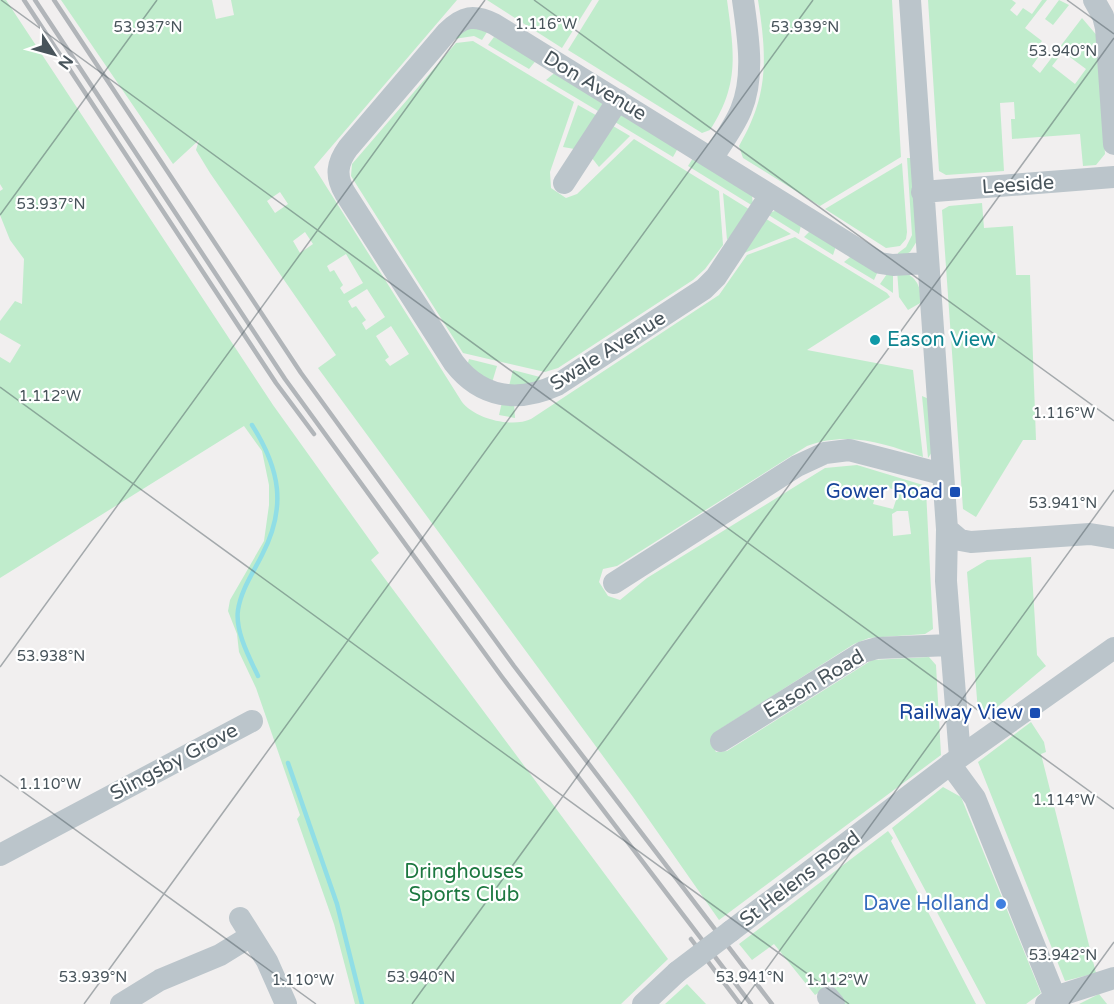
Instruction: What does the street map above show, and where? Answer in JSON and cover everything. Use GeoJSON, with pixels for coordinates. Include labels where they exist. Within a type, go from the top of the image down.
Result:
{"type":"FeatureCollection","features":[{"type":"Feature","properties":{"kind":"street"},"geometry":{"type":"LineString","coordinates":[[712,158],[741,110],[746,92],[749,45],[743,0]]}},
{"type":"Feature","properties":{"kind":"street"},"geometry":{"type":"LineString","coordinates":[[910,0],[926,262],[947,529],[946,581],[955,760],[975,798],[1051,1000],[1114,978]]}},
{"type":"Feature","properties":{"kind":"street"},"geometry":{"type":"LineString","coordinates":[[1094,0],[1103,16],[1106,28],[1114,144]]}},
{"type":"Feature","properties":{"kind":"street","name":"Don Avenue"},"geometry":{"type":"LineString","coordinates":[[368,230],[340,185],[338,166],[342,157],[447,32],[466,18],[475,17],[494,24],[880,263],[893,265],[926,262]]}},
{"type":"Feature","properties":{"kind":"street"},"geometry":{"type":"LineString","coordinates":[[564,183],[618,100]]}},
{"type":"Feature","properties":{"kind":"street","name":"Leeside"},"geometry":{"type":"LineString","coordinates":[[922,192],[1114,177]]}},
{"type":"Feature","properties":{"kind":"street","name":"Swale Avenue"},"geometry":{"type":"LineString","coordinates":[[368,230],[463,375],[484,390],[509,396],[523,396],[538,394],[557,385],[704,289],[716,277],[770,195]]}},
{"type":"Feature","properties":{"kind":"street"},"geometry":{"type":"LineString","coordinates":[[614,583],[797,466],[825,453],[849,450],[942,474]]}},
{"type":"Feature","properties":{"kind":"street"},"geometry":{"type":"LineString","coordinates":[[947,529],[960,540],[970,542],[1090,534],[1114,538]]}},
{"type":"Feature","properties":{"kind":"street","name":"Eason Road"},"geometry":{"type":"LineString","coordinates":[[721,741],[863,652],[877,648],[950,645]]}},
{"type":"Feature","properties":{"kind":"street","name":"St Helens Road"},"geometry":{"type":"LineString","coordinates":[[643,1004],[677,972],[955,760],[1114,648]]}},
{"type":"Feature","properties":{"kind":"street","name":"Slingsby Grove"},"geometry":{"type":"LineString","coordinates":[[0,855],[252,721]]}},
{"type":"Feature","properties":{"kind":"street"},"geometry":{"type":"LineString","coordinates":[[121,1004],[176,972],[220,955],[245,927],[276,977],[286,1004]]}},
{"type":"Feature","properties":{"kind":"green space","name":"Dringhouses Sports Club"},"geometry":{"type":"Polygon","coordinates":[[[0,0],[6,0],[273,405],[379,553],[371,560],[668,959],[621,1004],[355,1004],[334,924],[297,819],[300,815],[256,688],[239,652],[237,634],[228,611],[230,600],[264,541],[269,505],[269,485],[262,451],[244,426],[0,578],[0,357],[10,363],[21,345],[0,333],[0,321],[15,301],[22,304],[24,259],[10,240],[0,215],[0,191],[3,189],[0,184],[0,0]]]}},
{"type":"Feature","properties":{"kind":"green space"},"geometry":{"type":"Polygon","coordinates":[[[61,0],[212,0],[216,19],[234,15],[231,0],[457,0],[314,167],[462,402],[468,408],[485,417],[504,422],[523,422],[531,419],[719,295],[747,255],[795,237],[887,293],[890,297],[807,350],[913,370],[923,457],[879,443],[851,439],[837,439],[807,446],[617,566],[603,569],[599,582],[608,596],[620,600],[647,578],[825,468],[857,465],[923,485],[926,490],[933,629],[925,634],[869,638],[854,644],[717,731],[713,746],[716,752],[727,751],[872,660],[929,657],[936,665],[941,755],[719,920],[633,797],[318,368],[336,355],[210,173],[196,150],[199,140],[173,164],[61,0]],[[280,192],[267,201],[275,213],[288,204],[280,192]],[[305,232],[293,241],[300,253],[313,244],[305,232]],[[346,254],[327,266],[330,272],[334,270],[343,285],[340,288],[344,294],[363,283],[346,254]],[[367,289],[348,301],[352,308],[356,306],[366,320],[362,323],[366,330],[385,317],[367,289]],[[391,326],[376,336],[389,357],[385,360],[390,366],[409,354],[391,326]],[[879,485],[873,504],[893,509],[899,491],[879,485]],[[897,511],[892,514],[893,536],[911,534],[908,511],[897,511]]]}},
{"type":"Feature","properties":{"kind":"green space"},"geometry":{"type":"Polygon","coordinates":[[[487,0],[592,0],[562,48],[487,0]]]}},
{"type":"Feature","properties":{"kind":"green space"},"geometry":{"type":"Polygon","coordinates":[[[599,0],[727,0],[732,36],[732,67],[726,98],[710,130],[702,133],[568,50],[599,0]]]}},
{"type":"Feature","properties":{"kind":"green space"},"geometry":{"type":"Polygon","coordinates":[[[758,0],[892,0],[901,157],[820,206],[743,158],[739,146],[756,110],[761,92],[764,58],[758,0]]]}},
{"type":"Feature","properties":{"kind":"green space"},"geometry":{"type":"Polygon","coordinates":[[[928,0],[1012,0],[1016,3],[1010,10],[1017,16],[1023,8],[1032,14],[1042,0],[1047,0],[1025,28],[1042,41],[1034,51],[1039,56],[1032,66],[1040,73],[1082,18],[1099,38],[1105,154],[1096,165],[1083,166],[1080,134],[1012,139],[1011,119],[1015,119],[1014,102],[1000,103],[1004,171],[946,175],[939,171],[928,0]],[[1063,52],[1052,66],[1075,84],[1086,69],[1063,52]]]}},
{"type":"Feature","properties":{"kind":"green space"},"geometry":{"type":"Polygon","coordinates":[[[1059,0],[1069,5],[1053,25],[1045,19],[1059,0]]]}},
{"type":"Feature","properties":{"kind":"green space"},"geometry":{"type":"Polygon","coordinates":[[[466,25],[487,32],[482,40],[474,36],[454,39],[466,25]]]}},
{"type":"Feature","properties":{"kind":"green space"},"geometry":{"type":"Polygon","coordinates":[[[494,37],[538,58],[529,69],[488,45],[494,37]]]}},
{"type":"Feature","properties":{"kind":"green space"},"geometry":{"type":"Polygon","coordinates":[[[473,41],[574,102],[550,172],[551,188],[566,198],[577,194],[634,139],[719,191],[723,245],[705,269],[693,280],[558,368],[545,372],[463,353],[351,176],[352,164],[456,43],[473,41]]]}},
{"type":"Feature","properties":{"kind":"green space"},"geometry":{"type":"Polygon","coordinates":[[[558,70],[602,97],[603,114],[546,80],[558,70]]]}},
{"type":"Feature","properties":{"kind":"green space"},"geometry":{"type":"Polygon","coordinates":[[[578,105],[601,118],[580,150],[563,147],[578,105]]]}},
{"type":"Feature","properties":{"kind":"green space"},"geometry":{"type":"Polygon","coordinates":[[[617,112],[678,148],[673,157],[610,119],[617,112]]]}},
{"type":"Feature","properties":{"kind":"green space"},"geometry":{"type":"Polygon","coordinates":[[[608,123],[630,136],[599,167],[588,153],[608,123]]]}},
{"type":"Feature","properties":{"kind":"green space"},"geometry":{"type":"Polygon","coordinates":[[[693,158],[752,195],[753,206],[688,166],[693,158]]]}},
{"type":"Feature","properties":{"kind":"green space"},"geometry":{"type":"Polygon","coordinates":[[[907,158],[912,158],[917,241],[910,252],[897,259],[898,253],[906,247],[912,235],[907,158]]]}},
{"type":"Feature","properties":{"kind":"green space"},"geometry":{"type":"Polygon","coordinates":[[[902,163],[907,232],[906,239],[900,246],[886,248],[825,209],[902,163]]]}},
{"type":"Feature","properties":{"kind":"green space"},"geometry":{"type":"Polygon","coordinates":[[[723,193],[752,211],[727,240],[723,193]]]}},
{"type":"Feature","properties":{"kind":"green space"},"geometry":{"type":"Polygon","coordinates":[[[982,203],[984,228],[1013,226],[1016,275],[1030,275],[1036,440],[1023,440],[976,517],[963,509],[942,210],[949,206],[982,203]]]}},
{"type":"Feature","properties":{"kind":"green space"},"geometry":{"type":"Polygon","coordinates":[[[777,210],[802,221],[799,234],[767,214],[777,210]]]}},
{"type":"Feature","properties":{"kind":"green space"},"geometry":{"type":"Polygon","coordinates":[[[763,217],[791,234],[744,253],[763,217]]]}},
{"type":"Feature","properties":{"kind":"green space"},"geometry":{"type":"Polygon","coordinates":[[[813,228],[837,243],[833,255],[804,237],[813,228]]]}},
{"type":"Feature","properties":{"kind":"green space"},"geometry":{"type":"Polygon","coordinates":[[[854,254],[879,269],[874,280],[844,262],[854,254]]]}},
{"type":"Feature","properties":{"kind":"green space"},"geometry":{"type":"Polygon","coordinates":[[[897,270],[913,278],[920,290],[922,302],[908,310],[899,297],[897,270]]]}},
{"type":"Feature","properties":{"kind":"green space"},"geometry":{"type":"Polygon","coordinates":[[[889,271],[893,271],[893,293],[880,284],[889,271]]]}},
{"type":"Feature","properties":{"kind":"green space"},"geometry":{"type":"Polygon","coordinates":[[[469,359],[497,366],[491,386],[466,370],[469,359]]]}},
{"type":"Feature","properties":{"kind":"green space"},"geometry":{"type":"Polygon","coordinates":[[[513,370],[540,377],[538,387],[508,390],[513,370]]]}},
{"type":"Feature","properties":{"kind":"green space"},"geometry":{"type":"Polygon","coordinates":[[[922,396],[929,399],[932,452],[928,458],[922,396]]]}},
{"type":"Feature","properties":{"kind":"green space"},"geometry":{"type":"Polygon","coordinates":[[[502,402],[514,403],[515,418],[499,415],[502,402]]]}},
{"type":"Feature","properties":{"kind":"green space"},"geometry":{"type":"Polygon","coordinates":[[[1031,557],[1037,655],[1046,666],[989,714],[978,712],[967,572],[987,560],[1031,557]]]}},
{"type":"Feature","properties":{"kind":"green space"},"geometry":{"type":"Polygon","coordinates":[[[1031,722],[1044,742],[1046,752],[1041,754],[1096,973],[1065,981],[978,762],[1031,722]]]}},
{"type":"Feature","properties":{"kind":"green space"},"geometry":{"type":"Polygon","coordinates":[[[943,787],[961,797],[1041,993],[1026,1004],[986,1004],[892,828],[943,787]]]}},
{"type":"Feature","properties":{"kind":"green space"},"geometry":{"type":"Polygon","coordinates":[[[888,831],[893,838],[891,841],[976,1004],[844,1004],[830,985],[815,995],[774,944],[752,960],[739,944],[888,831]]]}},
{"type":"Feature","properties":{"kind":"green space"},"geometry":{"type":"Polygon","coordinates":[[[687,984],[706,1004],[665,1004],[687,984]]]}},
{"type":"Feature","properties":{"kind":"green space"},"geometry":{"type":"Polygon","coordinates":[[[1099,994],[1107,1004],[1079,1004],[1099,994]]]}},
{"type":"Feature","properties":{"kind":"waterway"},"geometry":{"type":"LineString","coordinates":[[252,425],[269,457],[277,488],[275,521],[270,537],[245,589],[238,610],[241,635],[258,676]]}},
{"type":"Feature","properties":{"kind":"waterway"},"geometry":{"type":"LineString","coordinates":[[288,763],[337,904],[362,1004]]}},
{"type":"Feature","properties":{"kind":"railway"},"geometry":{"type":"LineString","coordinates":[[24,0],[276,383],[314,434]]}},
{"type":"Feature","properties":{"kind":"railway"},"geometry":{"type":"LineString","coordinates":[[35,0],[285,379],[502,677],[751,1004]]}},
{"type":"Feature","properties":{"kind":"railway"},"geometry":{"type":"LineString","coordinates":[[54,0],[301,373],[514,666],[772,1004]]}},
{"type":"Feature","properties":{"kind":"railway"},"geometry":{"type":"LineString","coordinates":[[691,939],[740,1004]]}},
{"type":"Feature","properties":{"kind":"place","name":"Eason View"},"geometry":{"type":"Point","coordinates":[875,340]}},
{"type":"Feature","properties":{"kind":"place","name":"Gower Road"},"geometry":{"type":"Point","coordinates":[955,492]}},
{"type":"Feature","properties":{"kind":"place","name":"Railway View"},"geometry":{"type":"Point","coordinates":[1035,713]}},
{"type":"Feature","properties":{"kind":"place","name":"Dave Holland"},"geometry":{"type":"Point","coordinates":[1001,904]}}]}
